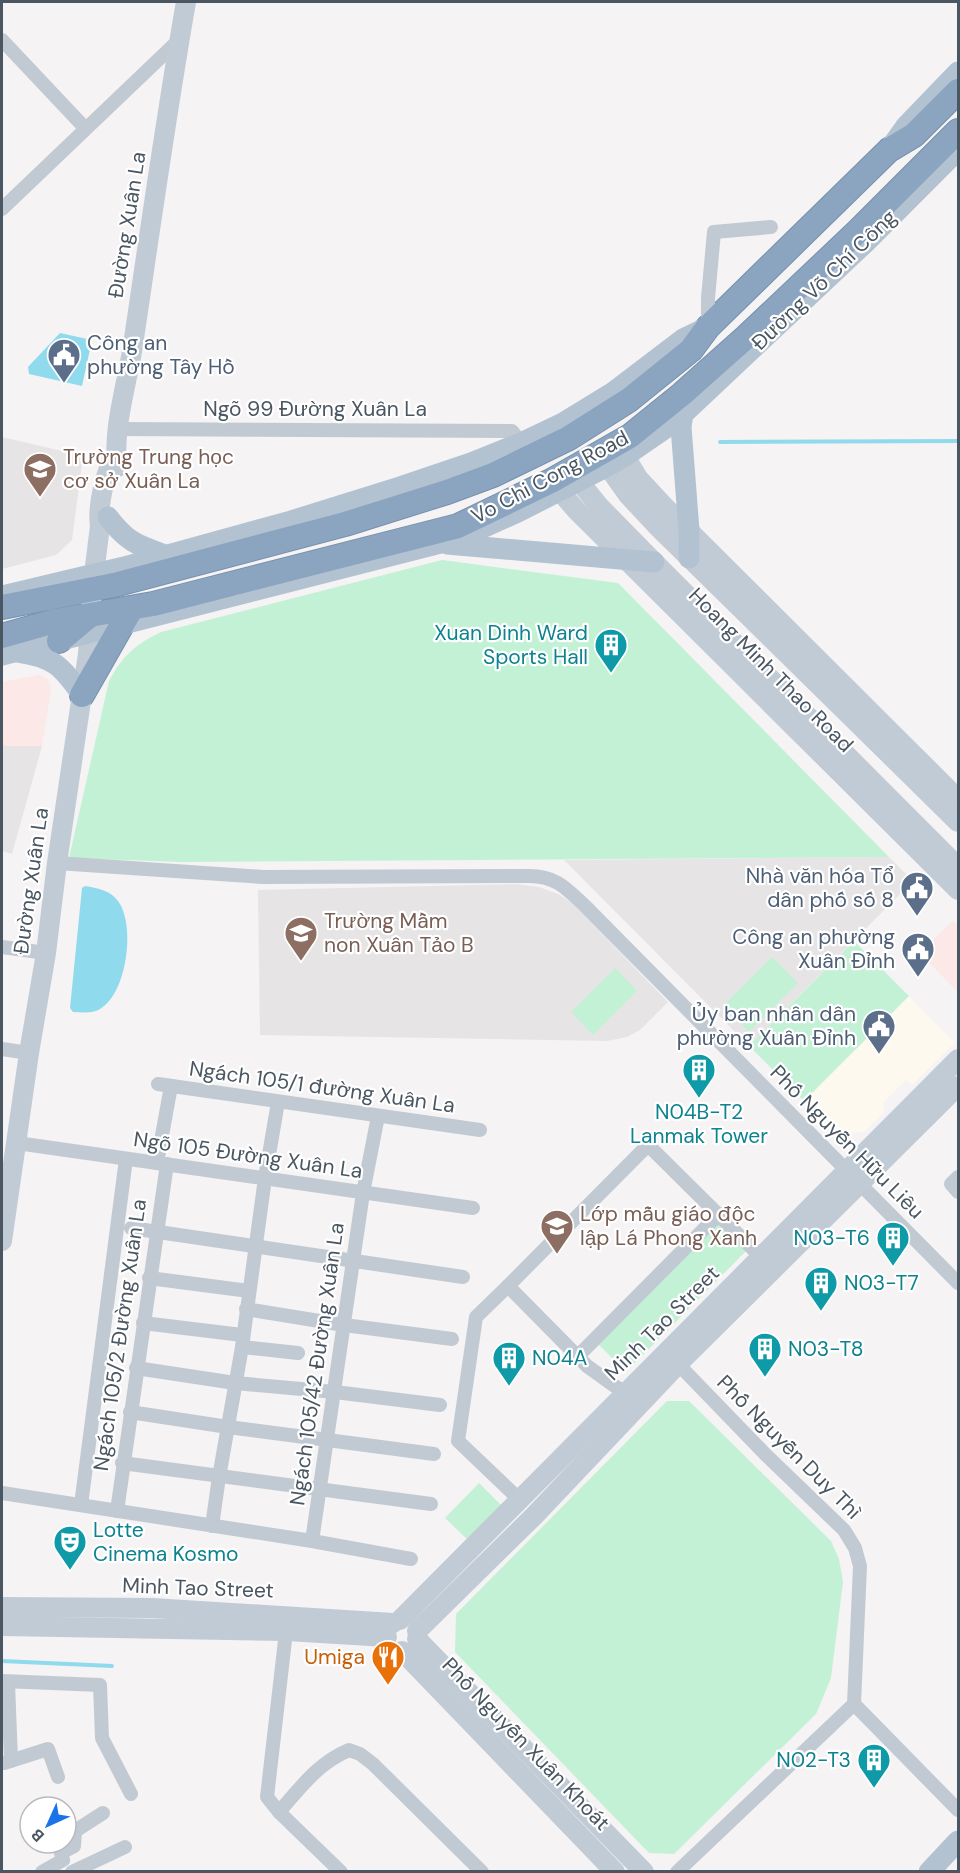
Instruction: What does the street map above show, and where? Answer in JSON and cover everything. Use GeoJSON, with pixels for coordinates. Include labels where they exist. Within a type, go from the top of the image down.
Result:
{"type":"FeatureCollection","features":[{"type":"Feature","properties":{"kind":"highway","name":"Vo Chi Cong Road"},"geometry":{"type":"LineString","coordinates":[[2,607],[35,594],[345,524],[493,475],[569,438],[629,400],[691,350],[708,327],[889,150],[914,135],[958,91]]}},
{"type":"Feature","properties":{"kind":"highway","name":"Vo Chi Cong Road"},"geometry":{"type":"LineString","coordinates":[[5,647],[55,621],[91,624],[127,617],[458,526],[565,481],[666,421],[682,394],[746,338],[958,131]]}},
{"type":"Feature","properties":{"kind":"highway"},"geometry":{"type":"LineString","coordinates":[[450,541],[495,509]]}},
{"type":"Feature","properties":{"kind":"highway"},"geometry":{"type":"LineString","coordinates":[[93,582],[124,567]]}},
{"type":"Feature","properties":{"kind":"highway"},"geometry":{"type":"LineString","coordinates":[[82,695],[127,617]]}},
{"type":"Feature","properties":{"kind":"highway"},"geometry":{"type":"LineString","coordinates":[[59,641],[91,624]]}},
{"type":"Feature","properties":{"kind":"main road","name":"Vo Chi Cong Road"},"geometry":{"type":"LineString","coordinates":[[889,150],[906,126],[958,72]]}},
{"type":"Feature","properties":{"kind":"main road","name":"Đường Võ Chí Công"},"geometry":{"type":"LineString","coordinates":[[666,421],[866,242],[958,150]]}},
{"type":"Feature","properties":{"kind":"main road","name":"Vo Chi Cong Road"},"geometry":{"type":"LineString","coordinates":[[124,567],[291,520],[441,474],[517,437],[563,423],[646,369],[683,339],[708,327]]}},
{"type":"Feature","properties":{"kind":"main road"},"geometry":{"type":"LineString","coordinates":[[666,421],[681,427],[689,558]]}},
{"type":"Feature","properties":{"kind":"main road","name":"Vo Chi Cong Road"},"geometry":{"type":"LineString","coordinates":[[181,603],[450,541],[518,512],[565,481]]}},
{"type":"Feature","properties":{"kind":"main road"},"geometry":{"type":"LineString","coordinates":[[104,521],[137,545],[165,555]]}},
{"type":"Feature","properties":{"kind":"main road"},"geometry":{"type":"LineString","coordinates":[[450,541],[654,562]]}},
{"type":"Feature","properties":{"kind":"main road","name":"Vo Chi Cong Road"},"geometry":{"type":"LineString","coordinates":[[2,596],[35,594]]}},
{"type":"Feature","properties":{"kind":"main road"},"geometry":{"type":"LineString","coordinates":[[5,647],[59,641]]}},
{"type":"Feature","properties":{"kind":"main road"},"geometry":{"type":"LineString","coordinates":[[5,647],[40,656],[61,668],[82,695]]}},
{"type":"Feature","properties":{"kind":"main road"},"geometry":{"type":"LineString","coordinates":[[929,1872],[958,1841]]}},
{"type":"Feature","properties":{"kind":"street","name":"Đường Xuân La"},"geometry":{"type":"LineString","coordinates":[[2,1241],[82,695],[91,624],[93,582],[104,521],[118,469],[115,456],[118,429],[130,366],[186,2]]}},
{"type":"Feature","properties":{"kind":"street"},"geometry":{"type":"LineString","coordinates":[[2,209],[84,128],[180,39]]}},
{"type":"Feature","properties":{"kind":"street"},"geometry":{"type":"LineString","coordinates":[[2,40],[84,128]]}},
{"type":"Feature","properties":{"kind":"street"},"geometry":{"type":"LineString","coordinates":[[708,327],[708,298],[714,232],[771,227]]}},
{"type":"Feature","properties":{"kind":"street","name":"Ngõ 99 Đường Xuân La"},"geometry":{"type":"LineString","coordinates":[[118,429],[517,437]]}},
{"type":"Feature","properties":{"kind":"street","name":"Hoang Minh Thao Road"},"geometry":{"type":"LineString","coordinates":[[612,455],[638,478],[958,799]]}},
{"type":"Feature","properties":{"kind":"street","name":"Hoang Minh Thao Road"},"geometry":{"type":"LineString","coordinates":[[612,455],[628,495],[689,558],[958,822]]}},
{"type":"Feature","properties":{"kind":"street","name":"Hoang Minh Thao Road"},"geometry":{"type":"LineString","coordinates":[[565,481],[576,511],[848,781],[958,867]]}},
{"type":"Feature","properties":{"kind":"street","name":"Hoang Minh Thao Road"},"geometry":{"type":"LineString","coordinates":[[565,481],[599,506],[654,562],[913,832],[958,890]]}},
{"type":"Feature","properties":{"kind":"street","name":"Phố Nguyễn Hữu Liêu"},"geometry":{"type":"LineString","coordinates":[[57,863],[263,877],[543,876],[553,879],[585,906],[958,1284]]}},
{"type":"Feature","properties":{"kind":"street"},"geometry":{"type":"LineString","coordinates":[[2,947],[46,953]]}},
{"type":"Feature","properties":{"kind":"street"},"geometry":{"type":"LineString","coordinates":[[2,1049],[29,1053]]}},
{"type":"Feature","properties":{"kind":"street","name":"Minh Tao Street"},"geometry":{"type":"LineString","coordinates":[[412,1640],[534,1516],[854,1179],[958,1059]]}},
{"type":"Feature","properties":{"kind":"street","name":"Ngách 105/1 đường Xuân La"},"geometry":{"type":"LineString","coordinates":[[162,1163],[164,1085],[480,1130]]}},
{"type":"Feature","properties":{"kind":"street","name":"Minh Tao Street"},"geometry":{"type":"LineString","coordinates":[[2,1626],[287,1623],[393,1627],[761,1257],[958,1088]]}},
{"type":"Feature","properties":{"kind":"street"},"geometry":{"type":"LineString","coordinates":[[212,1526],[278,1102]]}},
{"type":"Feature","properties":{"kind":"street","name":"Ngách 105/42 Đường Xuân La"},"geometry":{"type":"LineString","coordinates":[[312,1541],[363,1193],[378,1116]]}},
{"type":"Feature","properties":{"kind":"street","name":"Ngõ 105 Đường Xuân La"},"geometry":{"type":"LineString","coordinates":[[17,1143],[472,1209]]}},
{"type":"Feature","properties":{"kind":"street"},"geometry":{"type":"LineString","coordinates":[[520,1500],[458,1441],[476,1317],[648,1145],[761,1257]]}},
{"type":"Feature","properties":{"kind":"street"},"geometry":{"type":"LineString","coordinates":[[81,1505],[126,1159]]}},
{"type":"Feature","properties":{"kind":"street","name":"Ngách 105/2 Đường Xuân La"},"geometry":{"type":"LineString","coordinates":[[117,1511],[157,1232],[162,1163]]}},
{"type":"Feature","properties":{"kind":"street"},"geometry":{"type":"LineString","coordinates":[[958,1177],[951,1184],[958,1192]]}},
{"type":"Feature","properties":{"kind":"street"},"geometry":{"type":"LineString","coordinates":[[578,1356],[719,1214]]}},
{"type":"Feature","properties":{"kind":"street"},"geometry":{"type":"LineString","coordinates":[[131,1228],[463,1277]]}},
{"type":"Feature","properties":{"kind":"street"},"geometry":{"type":"LineString","coordinates":[[150,1278],[249,1291]]}},
{"type":"Feature","properties":{"kind":"street"},"geometry":{"type":"LineString","coordinates":[[508,1286],[587,1366],[626,1394]]}},
{"type":"Feature","properties":{"kind":"street"},"geometry":{"type":"LineString","coordinates":[[246,1309],[344,1325],[452,1338]]}},
{"type":"Feature","properties":{"kind":"street"},"geometry":{"type":"LineString","coordinates":[[143,1323],[298,1353]]}},
{"type":"Feature","properties":{"kind":"street","name":"Phố Nguyễn Duy Thì"},"geometry":{"type":"LineString","coordinates":[[678,1364],[765,1454],[844,1530],[855,1548],[860,1566],[854,1704]]}},
{"type":"Feature","properties":{"kind":"street"},"geometry":{"type":"LineString","coordinates":[[136,1368],[235,1383],[440,1405]]}},
{"type":"Feature","properties":{"kind":"street"},"geometry":{"type":"LineString","coordinates":[[130,1412],[434,1454]]}},
{"type":"Feature","properties":{"kind":"street"},"geometry":{"type":"LineString","coordinates":[[122,1464],[431,1504]]}},
{"type":"Feature","properties":{"kind":"street"},"geometry":{"type":"LineString","coordinates":[[2,1493],[312,1541],[411,1559]]}},
{"type":"Feature","properties":{"kind":"street","name":"Minh Tao Street"},"geometry":{"type":"LineString","coordinates":[[2,1607],[152,1608],[287,1623]]}},
{"type":"Feature","properties":{"kind":"street"},"geometry":{"type":"LineString","coordinates":[[412,1640],[391,1646],[393,1627],[408,1621],[413,1624],[412,1640],[644,1872]]}},
{"type":"Feature","properties":{"kind":"street"},"geometry":{"type":"LineString","coordinates":[[287,1623],[267,1797],[279,1812],[341,1872]]}},
{"type":"Feature","properties":{"kind":"street","name":"Phố Nguyễn Xuân Khoát"},"geometry":{"type":"LineString","coordinates":[[412,1640],[615,1872]]}},
{"type":"Feature","properties":{"kind":"street"},"geometry":{"type":"LineString","coordinates":[[58,1778],[48,1749],[6,1762],[5,1682],[100,1685],[102,1738],[131,1794]]}},
{"type":"Feature","properties":{"kind":"street"},"geometry":{"type":"LineString","coordinates":[[676,1872],[854,1704],[958,1810]]}},
{"type":"Feature","properties":{"kind":"street"},"geometry":{"type":"LineString","coordinates":[[279,1812],[321,1765],[349,1750],[360,1754],[374,1764],[482,1872]]}},
{"type":"Feature","properties":{"kind":"street"},"geometry":{"type":"LineString","coordinates":[[68,1868],[61,1853],[74,1846],[75,1832],[103,1814]]}},
{"type":"Feature","properties":{"kind":"street"},"geometry":{"type":"LineString","coordinates":[[42,1872],[68,1868],[124,1847]]}},
{"type":"Feature","properties":{"kind":"shaded area","name":"Trường Trung học cơ sở Xuân La"},"geometry":{"type":"Polygon","coordinates":[[[2,437],[83,456],[72,540],[56,555],[2,569],[2,437]]]}},
{"type":"Feature","properties":{"kind":"shaded area"},"geometry":{"type":"Polygon","coordinates":[[[39,675],[46,678],[51,689],[42,746],[2,744],[2,682],[39,675]]]}},
{"type":"Feature","properties":{"kind":"shaded area"},"geometry":{"type":"Polygon","coordinates":[[[2,744],[42,746],[12,854],[2,851],[2,744]]]}},
{"type":"Feature","properties":{"kind":"shaded area"},"geometry":{"type":"Polygon","coordinates":[[[889,857],[913,881],[749,1046],[564,860],[889,857]]]}},
{"type":"Feature","properties":{"kind":"shaded area"},"geometry":{"type":"Polygon","coordinates":[[[516,884],[539,887],[558,894],[572,903],[668,1002],[640,1030],[627,1037],[607,1041],[260,1035],[258,890],[516,884]]]}},
{"type":"Feature","properties":{"kind":"shaded area"},"geometry":{"type":"Polygon","coordinates":[[[953,921],[958,926],[958,992],[920,953],[953,921]]]}},
{"type":"Feature","properties":{"kind":"shaded area"},"geometry":{"type":"Polygon","coordinates":[[[909,996],[955,1043],[912,1085],[906,1080],[883,1103],[884,1112],[864,1132],[837,1133],[804,1101],[909,996]]]}},
{"type":"Feature","properties":{"kind":"green space"},"geometry":{"type":"Polygon","coordinates":[[[442,560],[618,583],[889,857],[182,862],[69,858],[109,681],[119,664],[137,646],[161,632],[442,560]]]}},
{"type":"Feature","properties":{"kind":"green space"},"geometry":{"type":"Polygon","coordinates":[[[854,941],[909,996],[804,1101],[749,1046],[854,941]]]}},
{"type":"Feature","properties":{"kind":"green space"},"geometry":{"type":"Polygon","coordinates":[[[772,957],[798,983],[749,1032],[723,1006],[772,957]]]}},
{"type":"Feature","properties":{"kind":"green space"},"geometry":{"type":"Polygon","coordinates":[[[615,968],[637,991],[593,1035],[571,1012],[615,968]]]}},
{"type":"Feature","properties":{"kind":"green space"},"geometry":{"type":"Polygon","coordinates":[[[721,1218],[750,1247],[626,1372],[598,1344],[721,1218]]]}},
{"type":"Feature","properties":{"kind":"green space"},"geometry":{"type":"Polygon","coordinates":[[[667,1401],[689,1401],[831,1541],[839,1559],[843,1582],[831,1678],[816,1714],[674,1854],[649,1853],[455,1652],[456,1614],[667,1401]]]}},
{"type":"Feature","properties":{"kind":"green space"},"geometry":{"type":"Polygon","coordinates":[[[479,1483],[502,1506],[468,1540],[445,1518],[479,1483]]]}},
{"type":"Feature","properties":{"kind":"water"},"geometry":{"type":"Polygon","coordinates":[[[60,333],[92,340],[82,386],[29,374],[28,367],[60,333]]]}},
{"type":"Feature","properties":{"kind":"water"},"geometry":{"type":"Polygon","coordinates":[[[85,886],[107,892],[118,901],[124,912],[127,926],[126,958],[117,989],[109,1001],[94,1012],[73,1012],[70,1008],[82,888],[85,886]]]}},
{"type":"Feature","properties":{"kind":"waterway"},"geometry":{"type":"LineString","coordinates":[[720,442],[958,441]]}},
{"type":"Feature","properties":{"kind":"waterway"},"geometry":{"type":"LineString","coordinates":[[2,1661],[112,1666]]}},
{"type":"Feature","properties":{"kind":"place","name":"Công an phường Tây Hồ"},"geometry":{"type":"Point","coordinates":[64,384]}},
{"type":"Feature","properties":{"kind":"place","name":"Trường Trung học cơ sở Xuân La"},"geometry":{"type":"Point","coordinates":[40,498]}},
{"type":"Feature","properties":{"kind":"place","name":"Xuan Dinh Ward Sports Hall"},"geometry":{"type":"Point","coordinates":[611,674]}},
{"type":"Feature","properties":{"kind":"place","name":"Nhà văn hóa Tổ dân phố số 8"},"geometry":{"type":"Point","coordinates":[917,917]}},
{"type":"Feature","properties":{"kind":"place","name":"Trường Mầm non Xuân Tảo B"},"geometry":{"type":"Point","coordinates":[301,962]}},
{"type":"Feature","properties":{"kind":"place","name":"Công an phường Xuân Đỉnh"},"geometry":{"type":"Point","coordinates":[918,978]}},
{"type":"Feature","properties":{"kind":"place","name":"Ủy ban nhân dân phường Xuân Đỉnh"},"geometry":{"type":"Point","coordinates":[879,1055]}},
{"type":"Feature","properties":{"kind":"place","name":"N04B-T2 Lanmak Tower"},"geometry":{"type":"Point","coordinates":[699,1099]}},
{"type":"Feature","properties":{"kind":"place","name":"Lớp mẫu giáo độc lập Lá Phong Xanh"},"geometry":{"type":"Point","coordinates":[557,1255]}},
{"type":"Feature","properties":{"kind":"place","name":"N03-T6"},"geometry":{"type":"Point","coordinates":[893,1267]}},
{"type":"Feature","properties":{"kind":"place","name":"N03-T7"},"geometry":{"type":"Point","coordinates":[821,1312]}},
{"type":"Feature","properties":{"kind":"place","name":"N03-T8"},"geometry":{"type":"Point","coordinates":[765,1378]}},
{"type":"Feature","properties":{"kind":"place","name":"N04A"},"geometry":{"type":"Point","coordinates":[509,1387]}},
{"type":"Feature","properties":{"kind":"place","name":"Lotte Cinema Kosmo"},"geometry":{"type":"Point","coordinates":[70,1571]}},
{"type":"Feature","properties":{"kind":"place","name":"Umiga"},"geometry":{"type":"Point","coordinates":[388,1686]}},
{"type":"Feature","properties":{"kind":"place","name":"N02-T3"},"geometry":{"type":"Point","coordinates":[874,1789]}}]}
